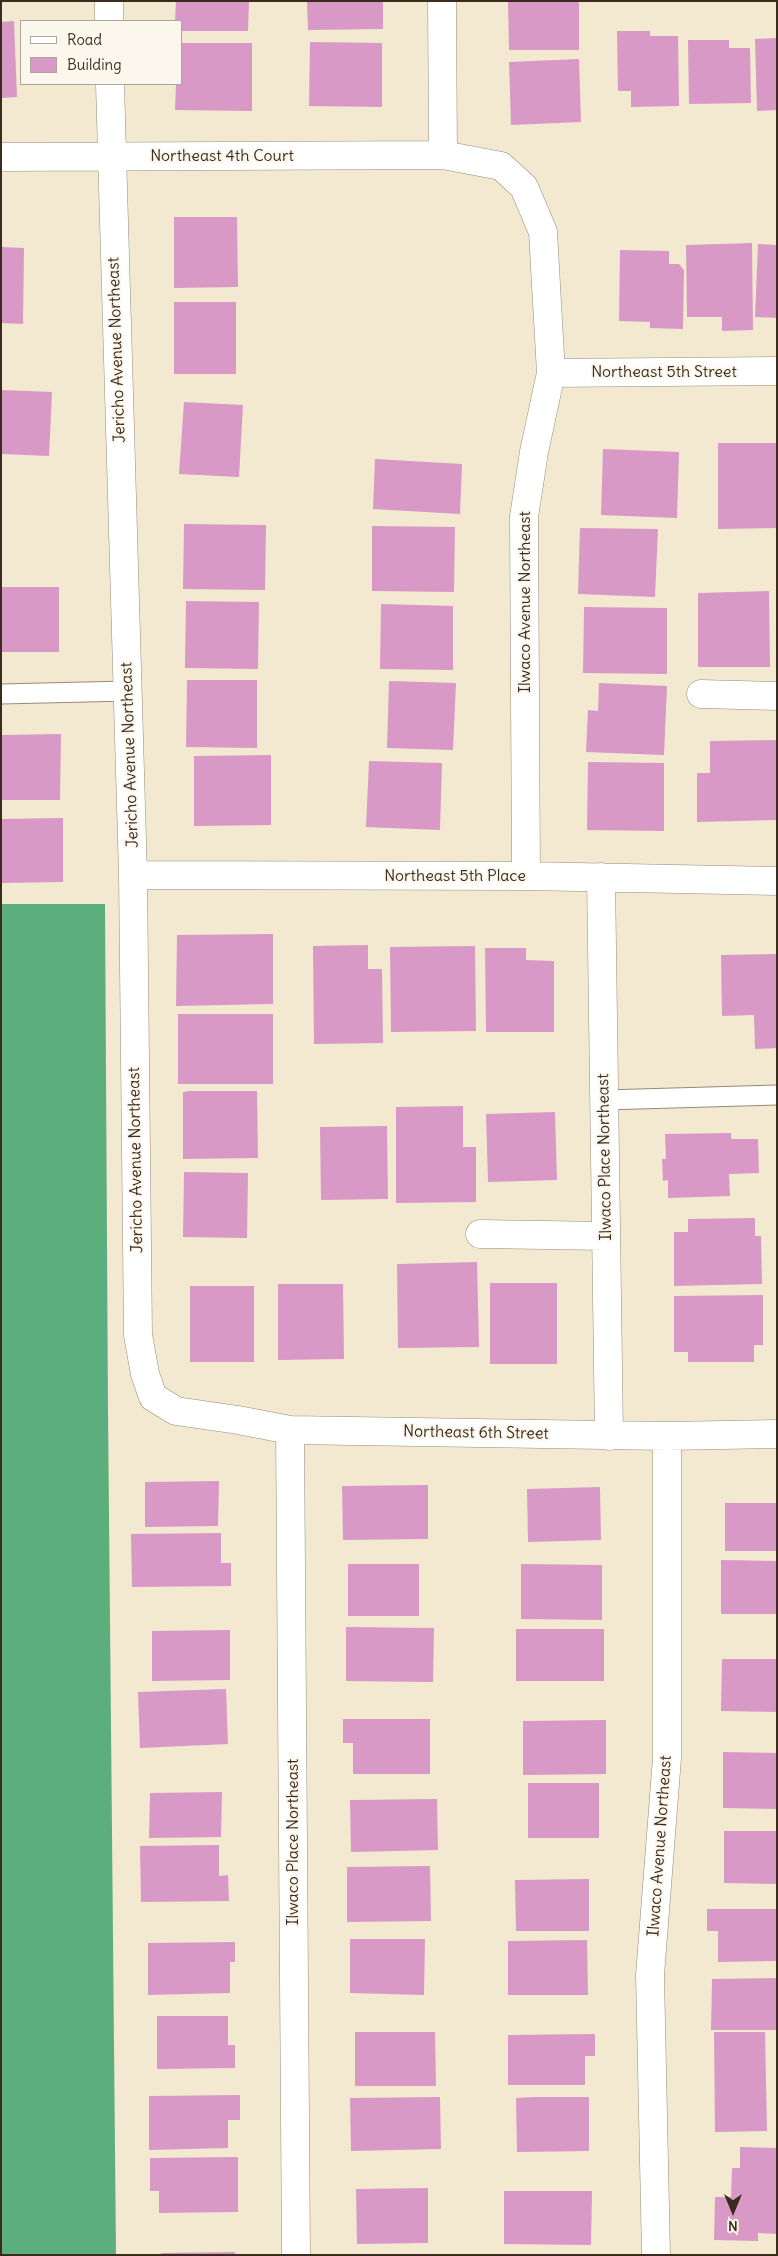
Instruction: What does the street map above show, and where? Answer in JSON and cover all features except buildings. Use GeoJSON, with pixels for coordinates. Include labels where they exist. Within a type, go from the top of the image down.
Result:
{"type":"FeatureCollection","features":[{"type":"Feature","properties":{"kind":"street"},"geometry":{"type":"LineString","coordinates":[[108,1],[109,20]]}},
{"type":"Feature","properties":{"kind":"street"},"geometry":{"type":"LineString","coordinates":[[442,1],[443,155]]}},
{"type":"Feature","properties":{"kind":"street","name":"Jericho Avenue Northeast"},"geometry":{"type":"LineString","coordinates":[[110,85],[133,874],[138,1335],[145,1374],[153,1397],[176,1411]]}},
{"type":"Feature","properties":{"kind":"street","name":"Northeast 4th Court"},"geometry":{"type":"LineString","coordinates":[[1,157],[443,155]]}},
{"type":"Feature","properties":{"kind":"street","name":"Ilwaco Avenue Northeast"},"geometry":{"type":"LineString","coordinates":[[443,155],[501,166],[524,188],[543,232],[551,373],[534,452],[524,517],[526,876]]}},
{"type":"Feature","properties":{"kind":"street","name":"Northeast 5th Street"},"geometry":{"type":"LineString","coordinates":[[551,373],[777,371]]}},
{"type":"Feature","properties":{"kind":"street"},"geometry":{"type":"LineString","coordinates":[[701,694],[777,696]]}},
{"type":"Feature","properties":{"kind":"street","name":"Northeast 5th Place"},"geometry":{"type":"LineString","coordinates":[[133,874],[526,876],[777,881]]}},
{"type":"Feature","properties":{"kind":"street","name":"Ilwaco Place Northeast"},"geometry":{"type":"LineString","coordinates":[[601,877],[610,1436]]}},
{"type":"Feature","properties":{"kind":"street"},"geometry":{"type":"LineString","coordinates":[[480,1234],[606,1236]]}},
{"type":"Feature","properties":{"kind":"street","name":"Northeast 6th Street"},"geometry":{"type":"LineString","coordinates":[[176,1411],[290,1430],[610,1436],[777,1434]]}},
{"type":"Feature","properties":{"kind":"street","name":"Ilwaco Place Northeast"},"geometry":{"type":"LineString","coordinates":[[290,1430],[296,2255]]}},
{"type":"Feature","properties":{"kind":"street","name":"Ilwaco Avenue Northeast"},"geometry":{"type":"LineString","coordinates":[[656,2255],[650,1975],[667,1758],[667,1436]]}},
{"type":"Feature","properties":{"kind":"lane"},"geometry":{"type":"LineString","coordinates":[[1,694],[128,690]]}},
{"type":"Feature","properties":{"kind":"lane"},"geometry":{"type":"LineString","coordinates":[[604,1100],[777,1095]]}},
{"type":"Feature","properties":{"kind":"green space"},"geometry":{"type":"Polygon","coordinates":[[[1,904],[105,904],[116,2255],[1,2255],[1,904]]]}}]}
